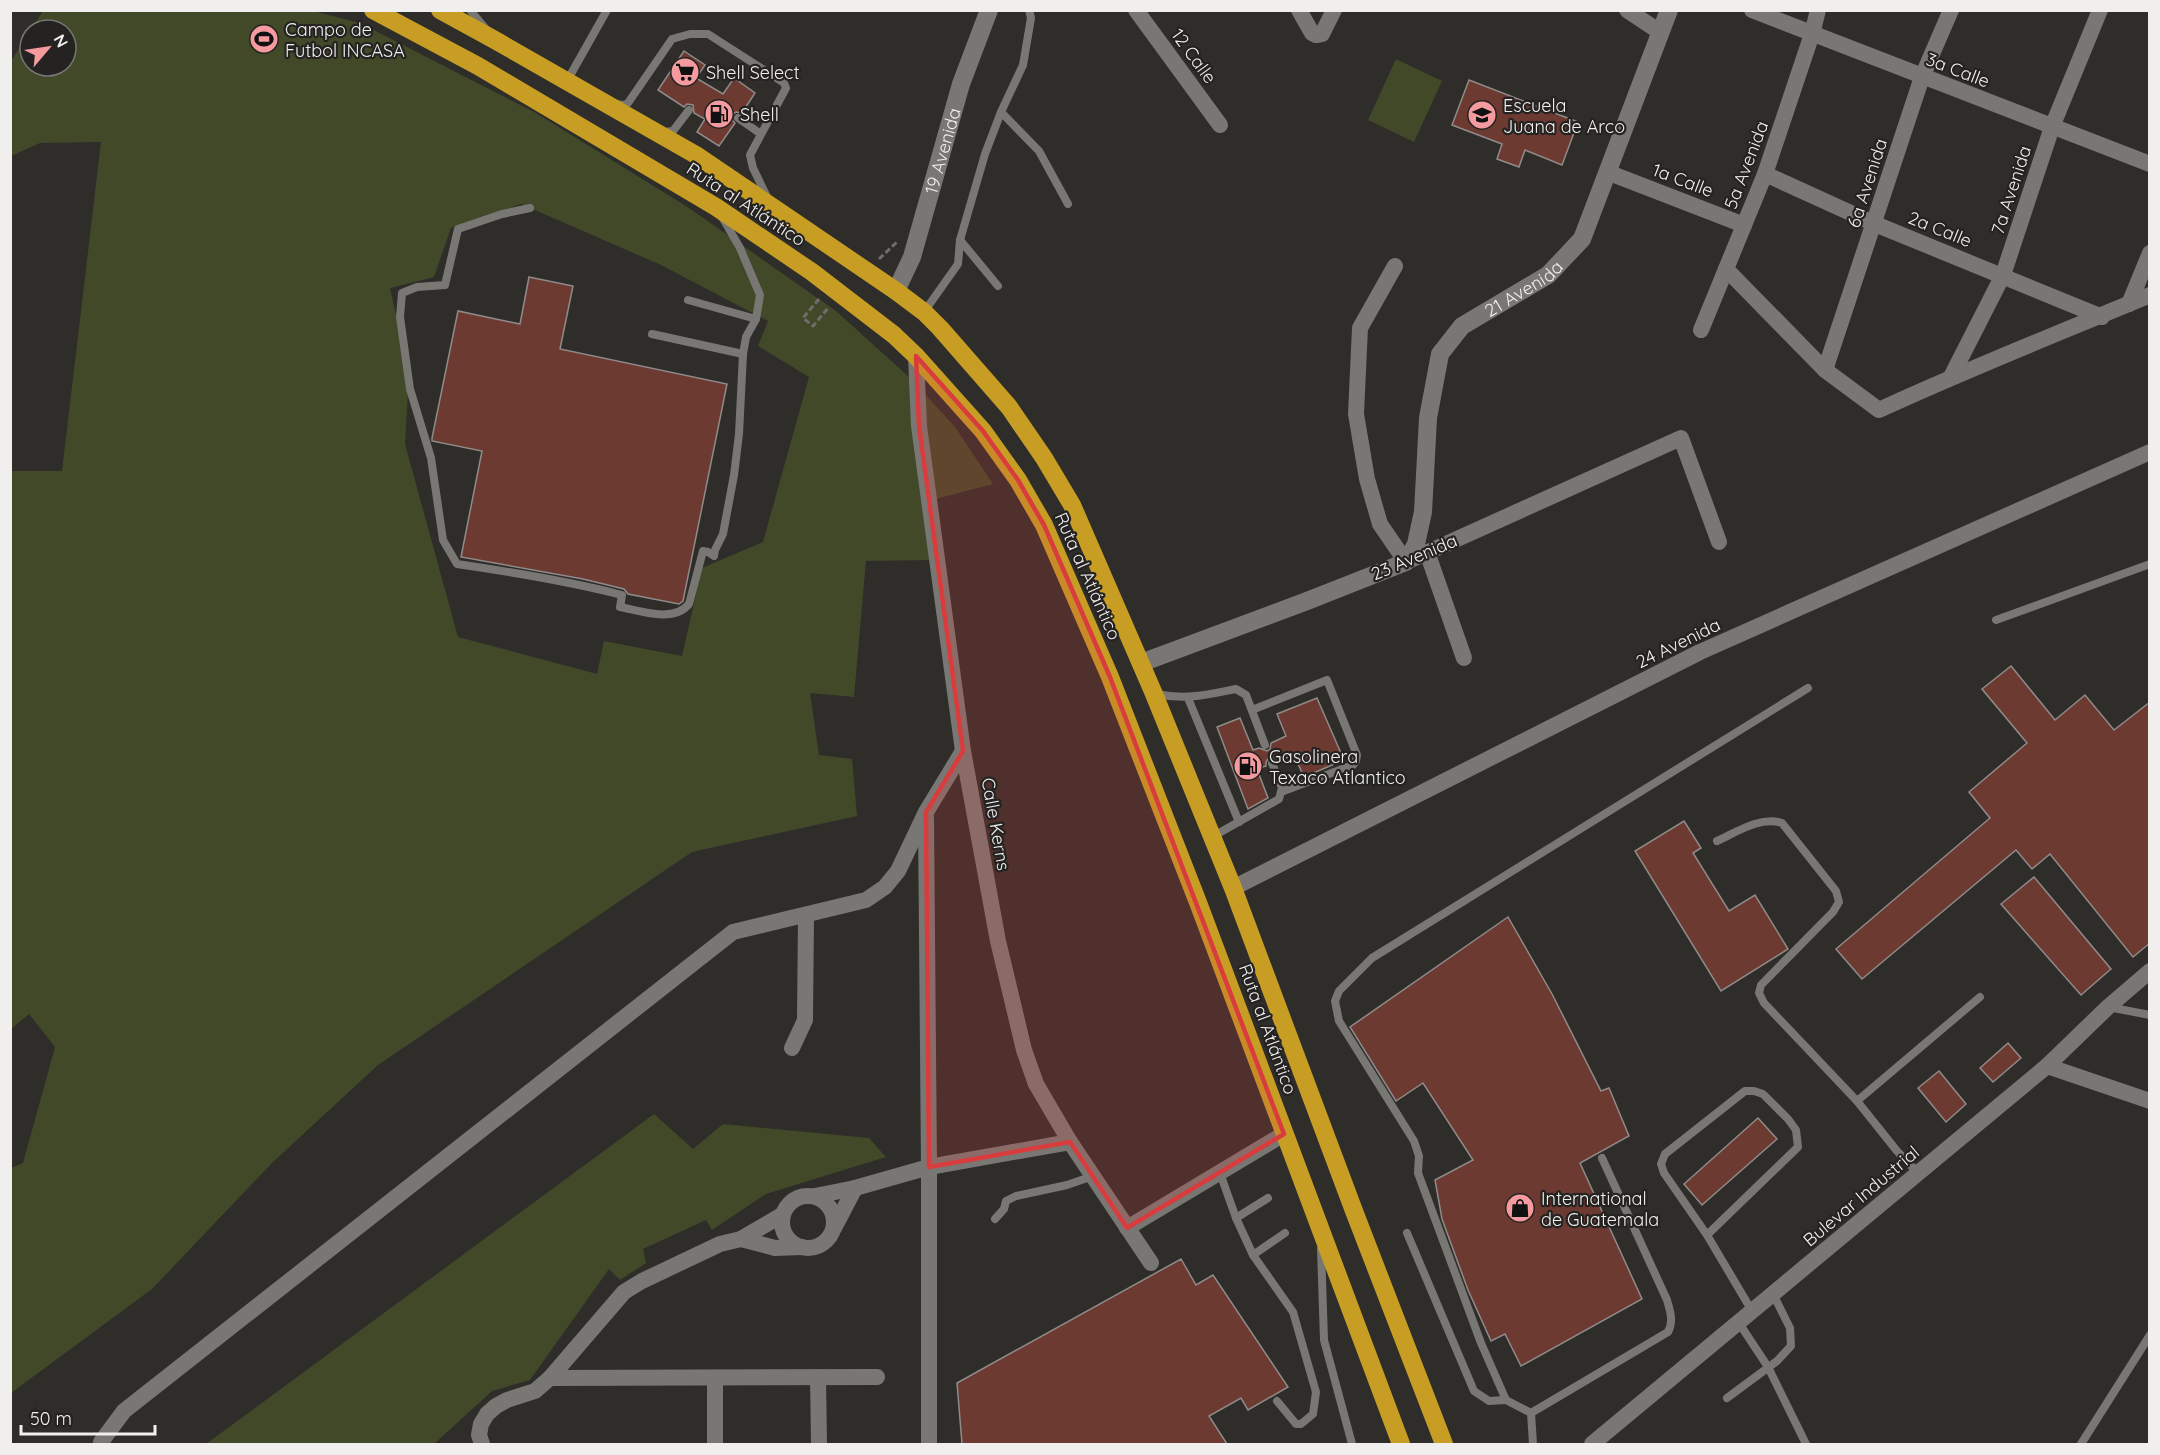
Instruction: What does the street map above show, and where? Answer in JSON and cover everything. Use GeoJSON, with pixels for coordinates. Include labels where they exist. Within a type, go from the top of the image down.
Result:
{"type":"FeatureCollection","features":[{"type":"Feature","properties":{"kind":"highway","name":"Ruta al Atlántico"},"geometry":{"type":"LineString","coordinates":[[373,10],[478,66],[716,207],[813,272],[894,335],[916,356],[983,431],[1018,480],[1044,525],[1114,688],[1199,905],[1401,1444]]}},
{"type":"Feature","properties":{"kind":"highway","name":"Ruta al Atlántico"},"geometry":{"type":"LineString","coordinates":[[440,10],[696,156],[896,291],[924,312],[940,328],[1009,407],[1044,458],[1072,505],[1141,663],[1233,888],[1353,1211],[1444,1444]]}},
{"type":"Feature","properties":{"kind":"street","name":"19 Avenida"},"geometry":{"type":"LineString","coordinates":[[896,291],[912,257],[962,84],[989,10]]}},
{"type":"Feature","properties":{"kind":"street","name":"12 Calle"},"geometry":{"type":"LineString","coordinates":[[1136,10],[1220,125]]}},
{"type":"Feature","properties":{"kind":"street"},"geometry":{"type":"LineString","coordinates":[[1299,10],[1312,33],[1316,35],[1322,34],[1334,10]]}},
{"type":"Feature","properties":{"kind":"street"},"geometry":{"type":"LineString","coordinates":[[1627,10],[1660,32]]}},
{"type":"Feature","properties":{"kind":"street","name":"21 Avenida"},"geometry":{"type":"LineString","coordinates":[[1407,561],[1416,544],[1423,512],[1428,418],[1440,354],[1462,326],[1548,275],[1582,239],[1669,10]]}},
{"type":"Feature","properties":{"kind":"street","name":"3a Calle"},"geometry":{"type":"LineString","coordinates":[[1752,10],[2150,164]]}},
{"type":"Feature","properties":{"kind":"street","name":"5a Avenida"},"geometry":{"type":"LineString","coordinates":[[1701,330],[1765,174],[1818,10]]}},
{"type":"Feature","properties":{"kind":"street","name":"6a Avenida"},"geometry":{"type":"LineString","coordinates":[[1825,370],[1922,77],[1951,10]]}},
{"type":"Feature","properties":{"kind":"street","name":"7a Avenida"},"geometry":{"type":"LineString","coordinates":[[1951,377],[2003,275],[2052,127],[2100,10]]}},
{"type":"Feature","properties":{"kind":"street","name":"1a Calle"},"geometry":{"type":"LineString","coordinates":[[1607,172],[1744,225]]}},
{"type":"Feature","properties":{"kind":"street","name":"2a Calle"},"geometry":{"type":"LineString","coordinates":[[1765,174],[1875,224],[2102,317]]}},
{"type":"Feature","properties":{"kind":"street"},"geometry":{"type":"LineString","coordinates":[[2129,304],[2150,253]]}},
{"type":"Feature","properties":{"kind":"street"},"geometry":{"type":"LineString","coordinates":[[1395,267],[1360,328],[1356,414],[1367,479],[1380,524],[1407,561]]}},
{"type":"Feature","properties":{"kind":"street"},"geometry":{"type":"LineString","coordinates":[[1726,269],[1825,370],[1879,410],[1951,377],[2102,317],[2150,295]]}},
{"type":"Feature","properties":{"kind":"street","name":"Calle Kerns"},"geometry":{"type":"LineString","coordinates":[[916,356],[919,426],[963,751],[998,941],[1023,1050],[1036,1084],[1070,1142],[1150,1263]]}},
{"type":"Feature","properties":{"kind":"street","name":"23 Avenida"},"geometry":{"type":"LineString","coordinates":[[1141,663],[1407,561],[1681,438],[1719,542]]}},
{"type":"Feature","properties":{"kind":"street","name":"24 Avenida"},"geometry":{"type":"LineString","coordinates":[[1233,888],[1700,652],[2150,452]]}},
{"type":"Feature","properties":{"kind":"street"},"geometry":{"type":"LineString","coordinates":[[1427,552],[1464,658]]}},
{"type":"Feature","properties":{"kind":"street"},"geometry":{"type":"LineString","coordinates":[[101,1442],[124,1411],[733,932],[866,900],[885,887],[898,871],[926,812],[963,751]]}},
{"type":"Feature","properties":{"kind":"street"},"geometry":{"type":"LineString","coordinates":[[926,812],[929,1444]]}},
{"type":"Feature","properties":{"kind":"street"},"geometry":{"type":"LineString","coordinates":[[792,1048],[806,1020],[806,916]]}},
{"type":"Feature","properties":{"kind":"street","name":"Bulevar Industrial"},"geometry":{"type":"LineString","coordinates":[[1592,1444],[2047,1066],[2108,1007],[2150,971]]}},
{"type":"Feature","properties":{"kind":"street"},"geometry":{"type":"LineString","coordinates":[[2047,1066],[2150,1101]]}},
{"type":"Feature","properties":{"kind":"street"},"geometry":{"type":"LineString","coordinates":[[1127,1228],[1284,1134]]}},
{"type":"Feature","properties":{"kind":"street"},"geometry":{"type":"LineString","coordinates":[[802,1247],[792,1243],[782,1226],[782,1215],[795,1198],[855,1188],[929,1167],[1070,1142]]}},
{"type":"Feature","properties":{"kind":"street"},"geometry":{"type":"LineString","coordinates":[[741,1239],[775,1248],[812,1248],[822,1244],[830,1237],[855,1188]]}},
{"type":"Feature","properties":{"kind":"street"},"geometry":{"type":"LineString","coordinates":[[815,1196],[831,1208],[834,1228]]}},
{"type":"Feature","properties":{"kind":"street"},"geometry":{"type":"LineString","coordinates":[[482,1444],[479,1434],[481,1424],[496,1406],[535,1391],[550,1378],[624,1292],[720,1244],[741,1239],[782,1215]]}},
{"type":"Feature","properties":{"kind":"street"},"geometry":{"type":"LineString","coordinates":[[715,1377],[715,1444]]}},
{"type":"Feature","properties":{"kind":"street"},"geometry":{"type":"LineString","coordinates":[[818,1377],[819,1444]]}},
{"type":"Feature","properties":{"kind":"street"},"geometry":{"type":"LineString","coordinates":[[550,1378],[877,1377]]}},
{"type":"Feature","properties":{"kind":"lane"},"geometry":{"type":"LineString","coordinates":[[471,10],[493,39]]}},
{"type":"Feature","properties":{"kind":"lane"},"geometry":{"type":"LineString","coordinates":[[567,81],[606,10]]}},
{"type":"Feature","properties":{"kind":"lane"},"geometry":{"type":"LineString","coordinates":[[924,312],[958,264],[960,240],[985,154],[1023,65],[1031,18],[1029,10]]}},
{"type":"Feature","properties":{"kind":"lane"},"geometry":{"type":"LineString","coordinates":[[603,102],[618,105],[628,103],[672,39],[690,34],[708,34],[784,83],[786,88],[750,155],[762,188],[778,211]]}},
{"type":"Feature","properties":{"kind":"lane"},"geometry":{"type":"LineString","coordinates":[[656,132],[673,131],[689,110]]}},
{"type":"Feature","properties":{"kind":"lane"},"geometry":{"type":"LineString","coordinates":[[1001,112],[1039,151],[1068,204]]}},
{"type":"Feature","properties":{"kind":"lane"},"geometry":{"type":"LineString","coordinates":[[738,118],[761,134]]}},
{"type":"Feature","properties":{"kind":"lane"},"geometry":{"type":"LineString","coordinates":[[530,208],[502,214],[458,229],[445,285],[402,292],[400,317],[410,389],[431,458],[443,540],[457,564],[540,576],[613,592],[622,595],[620,607],[665,614],[684,609],[693,591],[703,551],[714,556],[723,534],[739,434],[743,354],[746,337],[756,319],[760,295],[740,248],[716,207]]}},
{"type":"Feature","properties":{"kind":"lane"},"geometry":{"type":"LineString","coordinates":[[960,240],[998,286]]}},
{"type":"Feature","properties":{"kind":"lane"},"geometry":{"type":"LineString","coordinates":[[688,300],[756,319]]}},
{"type":"Feature","properties":{"kind":"lane"},"geometry":{"type":"LineString","coordinates":[[652,334],[743,354]]}},
{"type":"Feature","properties":{"kind":"lane"},"geometry":{"type":"LineString","coordinates":[[1996,620],[2150,564]]}},
{"type":"Feature","properties":{"kind":"lane"},"geometry":{"type":"LineString","coordinates":[[1252,710],[1327,680],[1357,755],[1353,765],[1281,792]]}},
{"type":"Feature","properties":{"kind":"lane"},"geometry":{"type":"LineString","coordinates":[[1506,1400],[1481,1343],[1418,1173],[1419,1156],[1414,1141],[1339,1021],[1335,1001],[1339,991],[1372,958],[1808,688]]}},
{"type":"Feature","properties":{"kind":"lane"},"geometry":{"type":"LineString","coordinates":[[1154,694],[1171,698],[1188,698],[1236,689],[1246,695],[1265,745]]}},
{"type":"Feature","properties":{"kind":"lane"},"geometry":{"type":"LineString","coordinates":[[1188,698],[1239,822]]}},
{"type":"Feature","properties":{"kind":"lane"},"geometry":{"type":"LineString","coordinates":[[1212,837],[1279,799],[1282,788],[1272,764]]}},
{"type":"Feature","properties":{"kind":"lane"},"geometry":{"type":"LineString","coordinates":[[1718,841],[1771,819],[1782,823],[1836,891],[1839,902],[1833,912],[1761,985],[1759,993],[1764,1003],[1857,1101],[1897,1151],[1918,1173]]}},
{"type":"Feature","properties":{"kind":"lane"},"geometry":{"type":"LineString","coordinates":[[1857,1101],[1980,997]]}},
{"type":"Feature","properties":{"kind":"lane"},"geometry":{"type":"LineString","coordinates":[[2108,1007],[2150,1015]]}},
{"type":"Feature","properties":{"kind":"lane"},"geometry":{"type":"LineString","coordinates":[[1707,1234],[1798,1147],[1796,1130],[1788,1119],[1763,1094],[1754,1090],[1745,1091],[1665,1154],[1661,1164],[1664,1173],[1707,1234],[1752,1311]]}},
{"type":"Feature","properties":{"kind":"lane"},"geometry":{"type":"LineString","coordinates":[[1531,1413],[1668,1332],[1671,1328],[1671,1314],[1667,1300],[1602,1158]]}},
{"type":"Feature","properties":{"kind":"lane"},"geometry":{"type":"LineString","coordinates":[[1220,1173],[1253,1256],[1293,1312],[1316,1392],[1313,1414],[1301,1424],[1296,1424],[1277,1401]]}},
{"type":"Feature","properties":{"kind":"lane"},"geometry":{"type":"LineString","coordinates":[[995,1219],[1004,1209],[1006,1201],[1016,1196],[1067,1185],[1094,1176]]}},
{"type":"Feature","properties":{"kind":"lane"},"geometry":{"type":"LineString","coordinates":[[1236,1218],[1268,1198]]}},
{"type":"Feature","properties":{"kind":"lane"},"geometry":{"type":"LineString","coordinates":[[1317,1219],[1323,1271],[1324,1340],[1352,1444]]}},
{"type":"Feature","properties":{"kind":"lane"},"geometry":{"type":"LineString","coordinates":[[1253,1256],[1285,1233]]}},
{"type":"Feature","properties":{"kind":"lane"},"geometry":{"type":"LineString","coordinates":[[1407,1233],[1474,1391],[1489,1401],[1506,1400],[1531,1413]]}},
{"type":"Feature","properties":{"kind":"lane"},"geometry":{"type":"LineString","coordinates":[[1727,1398],[1777,1360],[1791,1346],[1790,1328],[1773,1294]]}},
{"type":"Feature","properties":{"kind":"lane"},"geometry":{"type":"LineString","coordinates":[[1738,1323],[1768,1367],[1806,1444]]}},
{"type":"Feature","properties":{"kind":"lane"},"geometry":{"type":"LineString","coordinates":[[2081,1444],[2150,1335]]}},
{"type":"Feature","properties":{"kind":"lane"},"geometry":{"type":"LineString","coordinates":[[1531,1413],[1533,1444]]}},
{"type":"Feature","properties":{"kind":"path"},"geometry":{"type":"LineString","coordinates":[[881,256],[902,238]]}},
{"type":"Feature","properties":{"kind":"path"},"geometry":{"type":"LineString","coordinates":[[814,305],[803,318],[813,326],[824,311]]}},
{"type":"Feature","properties":{"kind":"highlighted area"},"geometry":{"type":"Polygon","coordinates":[[[916,356],[983,431],[1018,480],[1044,525],[1110,677],[1284,1134],[1127,1228],[1070,1142],[929,1167],[926,812],[963,751],[919,426],[916,356]]]}},
{"type":"Feature","properties":{"kind":"green space"},"geometry":{"type":"Polygon","coordinates":[[[309,10],[360,23],[536,113],[689,208],[836,311],[909,377],[955,427],[993,484],[924,502],[931,560],[866,561],[854,697],[810,693],[819,755],[852,759],[857,816],[692,852],[378,1065],[273,1162],[152,1289],[11,1393],[11,1168],[23,1163],[55,1047],[29,1014],[11,1029],[11,471],[62,471],[101,142],[40,143],[11,156],[10,63],[18,50],[18,78],[78,78],[78,18],[39,18],[43,11],[309,10]],[[521,204],[451,228],[434,277],[390,288],[409,375],[405,444],[458,637],[597,674],[604,641],[682,656],[702,568],[763,542],[809,377],[758,346],[768,321],[661,265],[521,204]]]}},
{"type":"Feature","properties":{"kind":"green space"},"geometry":{"type":"Polygon","coordinates":[[[1396,59],[1442,81],[1414,142],[1368,120],[1396,59]]]}},
{"type":"Feature","properties":{"kind":"green space"},"geometry":{"type":"Polygon","coordinates":[[[654,1114],[693,1149],[723,1124],[869,1138],[886,1157],[766,1194],[712,1230],[706,1220],[643,1249],[646,1263],[620,1280],[609,1269],[530,1380],[492,1391],[434,1444],[206,1444],[654,1114]]]}},
{"type":"Feature","properties":{"kind":"building","name":"Shell"},"geometry":{"type":"Polygon","coordinates":[[[684,51],[705,65],[696,78],[723,94],[734,78],[755,93],[742,113],[736,112],[732,115],[735,123],[719,146],[697,132],[705,119],[694,113],[693,105],[687,104],[684,107],[658,90],[684,51]]]}},
{"type":"Feature","properties":{"kind":"building"},"geometry":{"type":"Polygon","coordinates":[[[1469,80],[1578,122],[1562,165],[1525,150],[1519,167],[1497,159],[1502,144],[1452,125],[1469,80]]]}},
{"type":"Feature","properties":{"kind":"building"},"geometry":{"type":"Polygon","coordinates":[[[529,277],[573,286],[560,349],[727,384],[683,601],[679,604],[628,594],[624,589],[583,579],[461,557],[482,451],[432,441],[458,311],[520,324],[529,277]]]}},
{"type":"Feature","properties":{"kind":"building"},"geometry":{"type":"Polygon","coordinates":[[[2011,666],[2055,720],[2085,695],[2114,730],[2150,702],[2150,943],[2133,957],[2050,854],[2032,869],[2016,850],[1862,979],[1836,949],[1990,818],[1969,792],[2027,743],[1982,689],[2011,666]]]}},
{"type":"Feature","properties":{"kind":"building"},"geometry":{"type":"Polygon","coordinates":[[[1317,698],[1344,760],[1304,777],[1294,755],[1278,761],[1269,757],[1266,766],[1257,769],[1268,798],[1248,809],[1217,727],[1240,718],[1253,750],[1259,748],[1267,751],[1271,743],[1286,736],[1277,714],[1317,698]]]}},
{"type":"Feature","properties":{"kind":"building"},"geometry":{"type":"Polygon","coordinates":[[[1684,821],[1701,848],[1693,853],[1729,911],[1755,895],[1788,949],[1721,991],[1635,851],[1684,821]]]}},
{"type":"Feature","properties":{"kind":"building"},"geometry":{"type":"Polygon","coordinates":[[[2034,877],[2111,969],[2081,995],[2001,904],[2034,877]]]}},
{"type":"Feature","properties":{"kind":"building"},"geometry":{"type":"Polygon","coordinates":[[[1508,917],[1552,994],[1601,1091],[1609,1088],[1629,1136],[1580,1163],[1642,1299],[1521,1366],[1505,1334],[1491,1341],[1468,1290],[1442,1219],[1435,1180],[1473,1160],[1423,1083],[1396,1101],[1350,1027],[1508,917]]]}},
{"type":"Feature","properties":{"kind":"building"},"geometry":{"type":"Polygon","coordinates":[[[2008,1043],[2021,1058],[1993,1082],[1980,1068],[2008,1043]]]}},
{"type":"Feature","properties":{"kind":"building"},"geometry":{"type":"Polygon","coordinates":[[[1939,1071],[1966,1104],[1946,1122],[1918,1088],[1939,1071]]]}},
{"type":"Feature","properties":{"kind":"building"},"geometry":{"type":"Polygon","coordinates":[[[1758,1118],[1777,1139],[1702,1205],[1684,1184],[1758,1118]]]}},
{"type":"Feature","properties":{"kind":"building"},"geometry":{"type":"Polygon","coordinates":[[[1181,1259],[1196,1285],[1213,1275],[1288,1387],[1248,1410],[1241,1398],[1209,1416],[1227,1444],[962,1444],[957,1383],[1181,1259]]]}},
{"type":"Feature","properties":{"kind":"place","name":"Campo de Futbol INCASA"},"geometry":{"type":"Point","coordinates":[264,39]}},
{"type":"Feature","properties":{"kind":"place","name":"Shell Select"},"geometry":{"type":"Point","coordinates":[685,72]}},
{"type":"Feature","properties":{"kind":"place","name":"Shell"},"geometry":{"type":"Point","coordinates":[719,114]}},
{"type":"Feature","properties":{"kind":"place","name":"Escuela Juana de Arco"},"geometry":{"type":"Point","coordinates":[1482,115]}},
{"type":"Feature","properties":{"kind":"place","name":"Gasolinera Texaco Atlantico"},"geometry":{"type":"Point","coordinates":[1248,766]}},
{"type":"Feature","properties":{"kind":"place","name":"International de Guatemala"},"geometry":{"type":"Point","coordinates":[1520,1208]}}]}
